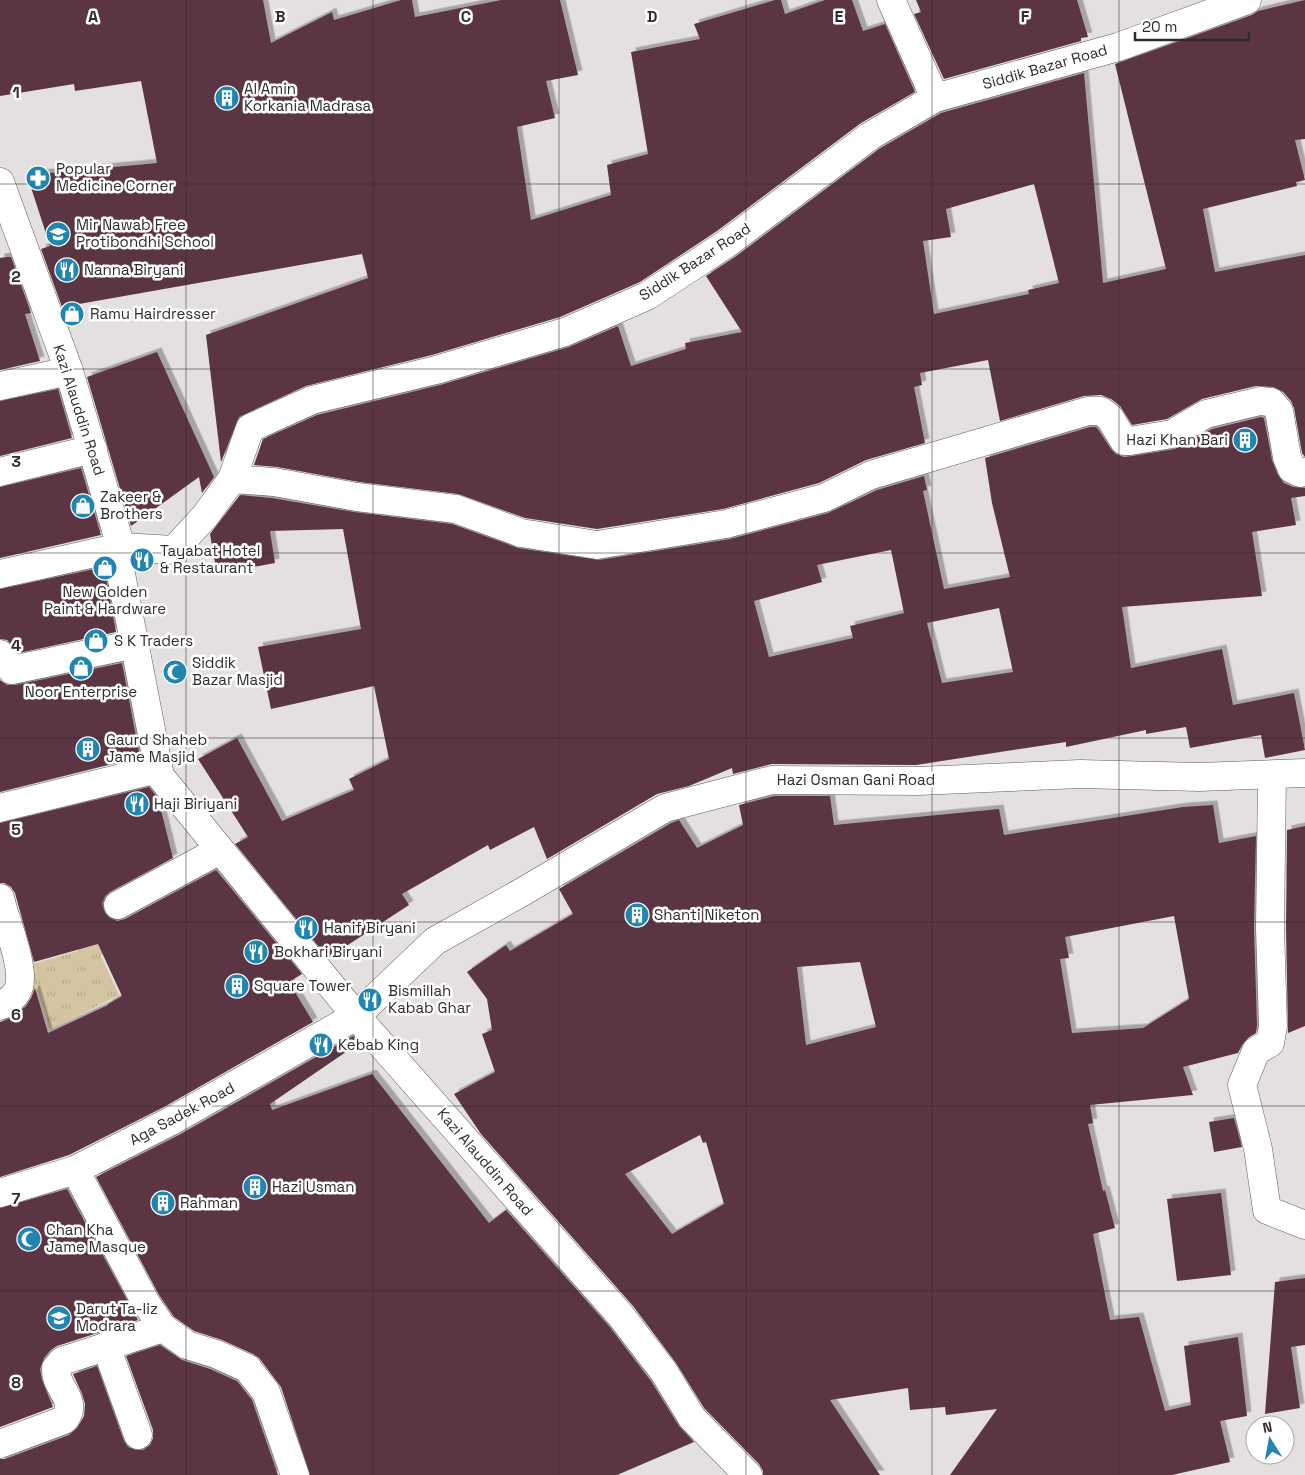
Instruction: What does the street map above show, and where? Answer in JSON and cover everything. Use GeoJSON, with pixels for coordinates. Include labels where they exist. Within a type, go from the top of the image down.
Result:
{"type":"FeatureCollection","features":[{"type":"Feature","properties":{"kind":"street"},"geometry":{"type":"LineString","coordinates":[[891,0],[935,98]]}},
{"type":"Feature","properties":{"kind":"street","name":"Siddik Bazar Road"},"geometry":{"type":"LineString","coordinates":[[121,547],[174,550],[206,515],[232,479],[250,428],[312,400],[436,370],[565,332],[647,296],[726,244],[870,136],[935,98],[1118,47],[1247,0]]}},
{"type":"Feature","properties":{"kind":"street","name":"Kazi Alauddin Road"},"geometry":{"type":"LineString","coordinates":[[0,182],[69,371],[121,547],[120,569],[160,776],[356,1016],[621,1316],[664,1372],[692,1418],[748,1475]]}},
{"type":"Feature","properties":{"kind":"street"},"geometry":{"type":"LineString","coordinates":[[0,386],[69,371]]}},
{"type":"Feature","properties":{"kind":"street"},"geometry":{"type":"LineString","coordinates":[[232,479],[274,482],[357,497],[456,509],[521,533],[597,545],[726,524],[824,498],[871,475],[1088,411],[1101,411],[1110,418],[1124,441],[1130,441],[1172,434],[1206,414],[1260,401],[1271,402],[1278,411],[1287,457],[1292,469],[1300,473],[1305,472]]}},
{"type":"Feature","properties":{"kind":"street"},"geometry":{"type":"LineString","coordinates":[[0,472],[93,449]]}},
{"type":"Feature","properties":{"kind":"street"},"geometry":{"type":"LineString","coordinates":[[0,574],[121,547]]}},
{"type":"Feature","properties":{"kind":"street"},"geometry":{"type":"LineString","coordinates":[[0,654],[12,670],[135,644]]}},
{"type":"Feature","properties":{"kind":"street"},"geometry":{"type":"LineString","coordinates":[[0,808],[158,769]]}},
{"type":"Feature","properties":{"kind":"street","name":"Hazi Osman Gani Road"},"geometry":{"type":"LineString","coordinates":[[356,1016],[436,941],[665,808],[772,780],[918,781],[1080,774],[1198,777],[1305,773]]}},
{"type":"Feature","properties":{"kind":"street"},"geometry":{"type":"LineString","coordinates":[[1272,775],[1270,928],[1273,1026],[1270,1043],[1256,1051],[1242,1085],[1258,1149],[1267,1210],[1305,1225]]}},
{"type":"Feature","properties":{"kind":"street"},"geometry":{"type":"LineString","coordinates":[[118,905],[220,850]]}},
{"type":"Feature","properties":{"kind":"street"},"geometry":{"type":"LineString","coordinates":[[0,898],[18,961],[20,978],[19,988],[13,998],[0,1006]]}},
{"type":"Feature","properties":{"kind":"street","name":"Aga Sadek Road"},"geometry":{"type":"LineString","coordinates":[[0,1193],[75,1170],[171,1121],[356,1016]]}},
{"type":"Feature","properties":{"kind":"street"},"geometry":{"type":"LineString","coordinates":[[75,1170],[146,1302],[163,1328],[187,1345],[216,1354],[247,1368],[266,1392],[295,1475]]}},
{"type":"Feature","properties":{"kind":"street"},"geometry":{"type":"LineString","coordinates":[[0,1444],[64,1420],[69,1413],[70,1404],[55,1374],[56,1368],[62,1361],[163,1328]]}},
{"type":"Feature","properties":{"kind":"street"},"geometry":{"type":"LineString","coordinates":[[106,1346],[138,1436]]}},
{"type":"Feature","properties":{"kind":"green space"},"geometry":{"type":"Polygon","coordinates":[[[154,851],[163,880],[118,903],[116,931],[111,943],[101,956],[119,995],[50,1030],[38,992],[17,997],[26,966],[78,951],[81,898],[154,851]]]}},
{"type":"Feature","properties":{"kind":"building"},"geometry":{"type":"Polygon","coordinates":[[[0,0],[263,0],[271,43],[332,12],[334,20],[401,0],[412,0],[415,17],[501,0],[560,0],[578,75],[546,81],[555,118],[517,127],[531,220],[611,195],[607,165],[648,154],[631,52],[700,39],[694,24],[775,0],[781,0],[785,14],[825,0],[852,0],[863,31],[885,24],[915,92],[861,123],[717,231],[640,282],[560,317],[432,355],[306,386],[239,417],[221,462],[206,335],[368,278],[362,254],[62,307],[41,249],[50,246],[27,175],[157,163],[141,81],[75,91],[74,84],[0,96],[0,0]]]}},
{"type":"Feature","properties":{"kind":"building"},"geometry":{"type":"Polygon","coordinates":[[[916,0],[1077,0],[1088,37],[1081,38],[1081,41],[944,79],[914,14],[921,12],[916,0]]]}},
{"type":"Feature","properties":{"kind":"building"},"geometry":{"type":"Polygon","coordinates":[[[1305,0],[1305,139],[1295,140],[1305,180],[1296,182],[1297,186],[1203,209],[1215,272],[1305,255],[1305,457],[1302,453],[1291,401],[1283,392],[1273,387],[1256,386],[1202,399],[1167,419],[1132,425],[1120,406],[1111,399],[1101,395],[1084,396],[1000,421],[988,360],[920,373],[922,385],[914,387],[925,443],[866,460],[819,483],[723,509],[597,529],[525,518],[458,494],[359,482],[277,467],[254,465],[263,439],[317,415],[440,385],[569,347],[618,326],[631,366],[686,349],[685,343],[742,332],[706,276],[735,257],[879,149],[941,113],[1084,73],[1103,283],[1166,269],[1115,64],[1252,15],[1258,11],[1305,0]],[[1034,184],[946,209],[951,237],[923,241],[934,314],[1029,294],[1028,290],[1059,283],[1034,184]]]}},
{"type":"Feature","properties":{"kind":"building"},"geometry":{"type":"Polygon","coordinates":[[[11,257],[31,313],[25,314],[40,361],[0,370],[0,258],[11,257]]]}},
{"type":"Feature","properties":{"kind":"building"},"geometry":{"type":"Polygon","coordinates":[[[157,352],[214,477],[202,493],[199,477],[131,526],[87,377],[157,352]]]}},
{"type":"Feature","properties":{"kind":"building"},"geometry":{"type":"Polygon","coordinates":[[[58,389],[72,438],[0,456],[0,401],[58,389]]]}},
{"type":"Feature","properties":{"kind":"building"},"geometry":{"type":"Polygon","coordinates":[[[1261,417],[1264,418],[1272,460],[1278,475],[1284,483],[1293,487],[1305,488],[1305,496],[1291,498],[1296,525],[1252,532],[1262,596],[1122,607],[1131,668],[1222,649],[1233,705],[1294,693],[1305,750],[1265,758],[1261,735],[1190,748],[1186,727],[1146,734],[1146,730],[1066,747],[1066,742],[916,765],[772,764],[733,774],[732,768],[689,786],[657,794],[547,859],[534,827],[490,850],[488,845],[402,894],[409,905],[328,958],[235,844],[248,837],[198,759],[237,738],[282,821],[354,790],[349,779],[389,759],[374,686],[271,709],[258,647],[361,629],[343,529],[270,531],[275,563],[217,574],[210,534],[240,495],[452,524],[518,548],[599,560],[730,539],[828,513],[877,490],[924,476],[927,490],[923,491],[944,589],[1010,577],[992,503],[985,458],[1090,427],[1096,427],[1111,449],[1116,454],[1124,457],[1175,449],[1212,429],[1261,417]],[[891,550],[817,565],[822,582],[754,601],[769,657],[853,638],[850,626],[904,613],[891,550]],[[999,608],[927,623],[942,683],[1013,672],[999,608]]]}},
{"type":"Feature","properties":{"kind":"building"},"geometry":{"type":"Polygon","coordinates":[[[81,468],[101,535],[0,558],[0,487],[81,468]]]}},
{"type":"Feature","properties":{"kind":"building"},"geometry":{"type":"Polygon","coordinates":[[[104,567],[116,632],[19,653],[7,640],[0,639],[0,589],[104,567]]]}},
{"type":"Feature","properties":{"kind":"building"},"geometry":{"type":"Polygon","coordinates":[[[122,663],[140,757],[0,792],[0,680],[7,685],[15,685],[122,663]]]}},
{"type":"Feature","properties":{"kind":"building"},"geometry":{"type":"Polygon","coordinates":[[[149,787],[158,798],[173,858],[105,896],[102,904],[105,913],[117,921],[125,919],[216,870],[302,974],[289,982],[313,1022],[164,1107],[69,1155],[0,1177],[0,1022],[8,1019],[25,1007],[35,988],[48,1033],[108,1005],[122,996],[98,944],[34,962],[15,893],[11,887],[0,883],[0,823],[149,787]]]}},
{"type":"Feature","properties":{"kind":"building"},"geometry":{"type":"Polygon","coordinates":[[[774,796],[830,796],[834,825],[999,809],[1004,835],[1183,807],[1213,805],[1219,843],[1256,836],[1254,928],[1256,1033],[1248,1038],[1238,1053],[1183,1067],[1193,1095],[1090,1105],[1093,1123],[1088,1124],[1103,1191],[1105,1190],[1115,1228],[1093,1234],[1110,1320],[1139,1317],[1165,1411],[1191,1405],[1184,1346],[1238,1337],[1247,1415],[1220,1421],[1230,1462],[1172,1475],[950,1475],[997,1409],[946,1415],[945,1407],[910,1410],[908,1388],[830,1400],[880,1475],[763,1475],[759,1464],[704,1408],[676,1363],[633,1306],[481,1134],[454,1094],[495,1072],[482,1034],[492,1030],[487,999],[467,972],[506,945],[510,951],[573,914],[559,889],[671,823],[679,820],[697,848],[743,825],[739,805],[774,796]],[[1174,916],[1065,937],[1069,958],[1060,959],[1072,1033],[1143,1028],[1189,999],[1174,916]],[[860,962],[797,967],[806,1045],[876,1027],[860,962]],[[700,1135],[625,1174],[672,1234],[724,1204],[706,1142],[703,1143],[700,1135]]]}},
{"type":"Feature","properties":{"kind":"building"},"geometry":{"type":"Polygon","coordinates":[[[1305,826],[1305,1026],[1288,1033],[1287,830],[1305,826]]]}},
{"type":"Feature","properties":{"kind":"building"},"geometry":{"type":"Polygon","coordinates":[[[353,1036],[359,1043],[270,1104],[272,1110],[372,1074],[489,1223],[506,1210],[609,1326],[651,1381],[679,1426],[694,1442],[617,1475],[310,1475],[281,1387],[259,1358],[222,1340],[194,1331],[174,1317],[159,1295],[96,1177],[179,1135],[353,1036]]]}},
{"type":"Feature","properties":{"kind":"building"},"geometry":{"type":"Polygon","coordinates":[[[1234,1118],[1242,1147],[1214,1152],[1209,1122],[1234,1118]]]}},
{"type":"Feature","properties":{"kind":"building"},"geometry":{"type":"Polygon","coordinates":[[[67,1189],[138,1320],[57,1346],[51,1350],[44,1358],[40,1369],[42,1380],[53,1407],[0,1427],[0,1208],[67,1189]]]}},
{"type":"Feature","properties":{"kind":"building"},"geometry":{"type":"Polygon","coordinates":[[[1221,1193],[1231,1275],[1177,1281],[1167,1199],[1221,1193]]]}},
{"type":"Feature","properties":{"kind":"building"},"geometry":{"type":"Polygon","coordinates":[[[1305,1278],[1305,1345],[1291,1347],[1300,1408],[1265,1414],[1275,1282],[1305,1278]]]}},
{"type":"Feature","properties":{"kind":"building"},"geometry":{"type":"Polygon","coordinates":[[[160,1345],[182,1360],[210,1369],[237,1381],[252,1400],[278,1475],[0,1475],[0,1459],[5,1459],[69,1435],[77,1428],[84,1416],[85,1404],[73,1374],[97,1366],[124,1441],[128,1447],[143,1450],[150,1445],[153,1438],[153,1430],[126,1356],[160,1345]]]}},
{"type":"Feature","properties":{"kind":"place","name":"Al Amin Korkania Madrasa"},"geometry":{"type":"Point","coordinates":[227,98]}},
{"type":"Feature","properties":{"kind":"place","name":"Popular Medicine Corner"},"geometry":{"type":"Point","coordinates":[38,178]}},
{"type":"Feature","properties":{"kind":"place","name":"Mir Nawab Free Protibondhi School"},"geometry":{"type":"Point","coordinates":[58,234]}},
{"type":"Feature","properties":{"kind":"place","name":"Nanna Biryani"},"geometry":{"type":"Point","coordinates":[67,270]}},
{"type":"Feature","properties":{"kind":"place","name":"Ramu Hairdresser"},"geometry":{"type":"Point","coordinates":[72,314]}},
{"type":"Feature","properties":{"kind":"place","name":"Hazi Khan Bari"},"geometry":{"type":"Point","coordinates":[1245,440]}},
{"type":"Feature","properties":{"kind":"place","name":"Zakeer & Brothers"},"geometry":{"type":"Point","coordinates":[83,506]}},
{"type":"Feature","properties":{"kind":"place","name":"Tayabat Hotel & Restaurant"},"geometry":{"type":"Point","coordinates":[142,560]}},
{"type":"Feature","properties":{"kind":"place","name":"New Golden Paint & Hardware"},"geometry":{"type":"Point","coordinates":[105,568]}},
{"type":"Feature","properties":{"kind":"place","name":"S K Traders"},"geometry":{"type":"Point","coordinates":[96,641]}},
{"type":"Feature","properties":{"kind":"place","name":"Noor Enterprise"},"geometry":{"type":"Point","coordinates":[81,668]}},
{"type":"Feature","properties":{"kind":"place","name":"Siddik Bazar Masjid"},"geometry":{"type":"Point","coordinates":[175,672]}},
{"type":"Feature","properties":{"kind":"place","name":"Gaurd Shaheb Jame Masjid"},"geometry":{"type":"Point","coordinates":[88,749]}},
{"type":"Feature","properties":{"kind":"place","name":"Haji Biriyani"},"geometry":{"type":"Point","coordinates":[137,804]}},
{"type":"Feature","properties":{"kind":"place","name":"Shanti Niketon"},"geometry":{"type":"Point","coordinates":[637,915]}},
{"type":"Feature","properties":{"kind":"place","name":"Hanif Biryani"},"geometry":{"type":"Point","coordinates":[306,928]}},
{"type":"Feature","properties":{"kind":"place","name":"Bokhari Biryani"},"geometry":{"type":"Point","coordinates":[256,952]}},
{"type":"Feature","properties":{"kind":"place","name":"Square Tower"},"geometry":{"type":"Point","coordinates":[237,986]}},
{"type":"Feature","properties":{"kind":"place","name":"Bismillah Kabab Ghar"},"geometry":{"type":"Point","coordinates":[370,1000]}},
{"type":"Feature","properties":{"kind":"place","name":"Kebab King"},"geometry":{"type":"Point","coordinates":[321,1045]}},
{"type":"Feature","properties":{"kind":"place","name":"Hazi Usman"},"geometry":{"type":"Point","coordinates":[255,1187]}},
{"type":"Feature","properties":{"kind":"place","name":"Rahman"},"geometry":{"type":"Point","coordinates":[163,1203]}},
{"type":"Feature","properties":{"kind":"place","name":"Chan Kha Jame Masque"},"geometry":{"type":"Point","coordinates":[29,1239]}},
{"type":"Feature","properties":{"kind":"place","name":"Darut Ta-liz Modrara"},"geometry":{"type":"Point","coordinates":[59,1318]}}]}
